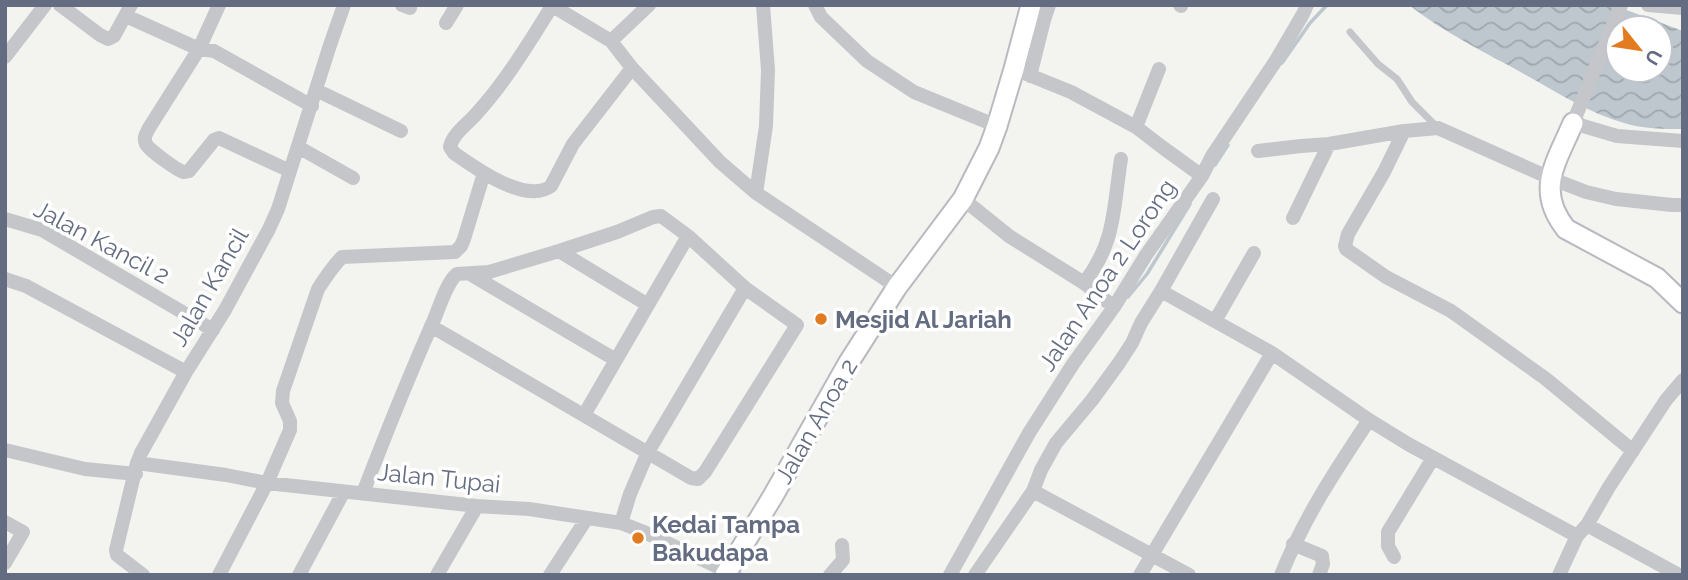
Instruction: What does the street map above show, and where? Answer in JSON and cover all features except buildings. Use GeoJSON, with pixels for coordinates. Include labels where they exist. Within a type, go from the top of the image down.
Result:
{"type":"FeatureCollection","features":[{"type":"Feature","properties":{"kind":"street"},"geometry":{"type":"LineString","coordinates":[[5,57],[45,5]]}},
{"type":"Feature","properties":{"kind":"street"},"geometry":{"type":"LineString","coordinates":[[60,5],[104,38],[111,39],[128,11],[199,49],[214,51],[312,106]]}},
{"type":"Feature","properties":{"kind":"street"},"geometry":{"type":"LineString","coordinates":[[219,5],[199,49],[149,128],[145,142],[178,169],[187,172],[214,139],[219,138],[290,171]]}},
{"type":"Feature","properties":{"kind":"street","name":"Jalan Kancil"},"geometry":{"type":"LineString","coordinates":[[143,575],[117,555],[116,550],[136,469],[186,372],[213,330],[278,209],[344,5]]}},
{"type":"Feature","properties":{"kind":"street"},"geometry":{"type":"LineString","coordinates":[[446,23],[457,5]]}},
{"type":"Feature","properties":{"kind":"street"},"geometry":{"type":"LineString","coordinates":[[611,41],[649,5]]}},
{"type":"Feature","properties":{"kind":"street"},"geometry":{"type":"LineString","coordinates":[[756,193],[766,126],[768,70],[763,5]]}},
{"type":"Feature","properties":{"kind":"street"},"geometry":{"type":"LineString","coordinates":[[815,5],[821,17],[867,61],[914,92],[997,126]]}},
{"type":"Feature","properties":{"kind":"street","name":"Jalan Anoa 2"},"geometry":{"type":"LineString","coordinates":[[729,573],[849,362],[897,287],[963,199],[1022,72],[1031,5]]}},
{"type":"Feature","properties":{"kind":"street"},"geometry":{"type":"LineString","coordinates":[[1049,5],[1022,72],[1071,92],[1136,127],[1202,176]]}},
{"type":"Feature","properties":{"kind":"street","name":"Jalan Anoa 2 Lorong"},"geometry":{"type":"LineString","coordinates":[[950,575],[1029,433],[1146,255],[1202,176],[1212,156],[1275,62],[1307,5]]}},
{"type":"Feature","properties":{"kind":"street"},"geometry":{"type":"LineString","coordinates":[[1621,5],[1550,178],[1551,205],[1566,229],[1657,278],[1683,303]]}},
{"type":"Feature","properties":{"kind":"street"},"geometry":{"type":"LineString","coordinates":[[1648,5],[1683,8]]}},
{"type":"Feature","properties":{"kind":"street"},"geometry":{"type":"LineString","coordinates":[[632,68],[573,144],[549,188],[534,190],[507,186],[451,149],[454,136],[477,114],[505,79],[552,6],[611,41],[632,68],[720,162],[756,193],[897,287]]}},
{"type":"Feature","properties":{"kind":"street"},"geometry":{"type":"LineString","coordinates":[[1136,127],[1159,69]]}},
{"type":"Feature","properties":{"kind":"street"},"geometry":{"type":"LineString","coordinates":[[316,90],[401,131]]}},
{"type":"Feature","properties":{"kind":"street"},"geometry":{"type":"LineString","coordinates":[[1575,118],[1618,136],[1683,141]]}},
{"type":"Feature","properties":{"kind":"street"},"geometry":{"type":"LineString","coordinates":[[1258,151],[1329,144],[1404,131],[1445,130],[1586,192],[1616,199],[1683,205]]}},
{"type":"Feature","properties":{"kind":"street"},"geometry":{"type":"LineString","coordinates":[[1404,131],[1348,234],[1346,250],[1386,276],[1451,311],[1546,379],[1633,451]]}},
{"type":"Feature","properties":{"kind":"street"},"geometry":{"type":"LineString","coordinates":[[1293,218],[1329,144]]}},
{"type":"Feature","properties":{"kind":"street"},"geometry":{"type":"LineString","coordinates":[[298,148],[353,178]]}},
{"type":"Feature","properties":{"kind":"street"},"geometry":{"type":"LineString","coordinates":[[1084,284],[1100,259],[1111,232],[1121,159]]}},
{"type":"Feature","properties":{"kind":"street"},"geometry":{"type":"LineString","coordinates":[[219,575],[267,483],[290,430],[290,421],[282,403],[282,391],[318,289],[342,257],[454,252],[464,239],[484,173]]}},
{"type":"Feature","properties":{"kind":"street"},"geometry":{"type":"LineString","coordinates":[[975,575],[1033,491],[1056,443],[1092,400],[1132,343],[1213,198]]}},
{"type":"Feature","properties":{"kind":"street"},"geometry":{"type":"LineString","coordinates":[[963,199],[1009,236],[1084,284],[1114,307]]}},
{"type":"Feature","properties":{"kind":"street"},"geometry":{"type":"LineString","coordinates":[[363,493],[400,398],[431,326],[454,276],[489,272],[617,232],[657,216],[666,218],[745,288],[797,324],[698,478],[691,478],[431,326]]}},
{"type":"Feature","properties":{"kind":"street","name":"Jalan Kancil 2"},"geometry":{"type":"LineString","coordinates":[[5,219],[42,230],[213,330]]}},
{"type":"Feature","properties":{"kind":"street"},"geometry":{"type":"LineString","coordinates":[[584,415],[688,236]]}},
{"type":"Feature","properties":{"kind":"street"},"geometry":{"type":"LineString","coordinates":[[559,251],[648,305]]}},
{"type":"Feature","properties":{"kind":"street"},"geometry":{"type":"LineString","coordinates":[[1214,321],[1254,253]]}},
{"type":"Feature","properties":{"kind":"street"},"geometry":{"type":"LineString","coordinates":[[470,274],[616,360]]}},
{"type":"Feature","properties":{"kind":"street"},"geometry":{"type":"LineString","coordinates":[[5,279],[38,292],[186,372]]}},
{"type":"Feature","properties":{"kind":"street"},"geometry":{"type":"LineString","coordinates":[[621,523],[648,452],[745,288]]}},
{"type":"Feature","properties":{"kind":"street"},"geometry":{"type":"LineString","coordinates":[[1161,291],[1272,354],[1369,420],[1433,458],[1677,574],[1683,564]]}},
{"type":"Feature","properties":{"kind":"street"},"geometry":{"type":"LineString","coordinates":[[1140,575],[1272,354]]}},
{"type":"Feature","properties":{"kind":"street"},"geometry":{"type":"LineString","coordinates":[[1559,575],[1609,487],[1666,400],[1683,380]]}},
{"type":"Feature","properties":{"kind":"street"},"geometry":{"type":"LineString","coordinates":[[1281,575],[1293,544],[1317,499],[1369,420]]}},
{"type":"Feature","properties":{"kind":"street","name":"Jalan Tupai"},"geometry":{"type":"LineString","coordinates":[[5,450],[85,469],[136,469],[226,475],[344,493],[528,509],[621,523],[644,531],[729,573]]}},
{"type":"Feature","properties":{"kind":"street"},"geometry":{"type":"LineString","coordinates":[[1394,557],[1388,546],[1388,531],[1433,458]]}},
{"type":"Feature","properties":{"kind":"street"},"geometry":{"type":"LineString","coordinates":[[1033,491],[1189,575]]}},
{"type":"Feature","properties":{"kind":"street"},"geometry":{"type":"LineString","coordinates":[[299,575],[344,493]]}},
{"type":"Feature","properties":{"kind":"street"},"geometry":{"type":"LineString","coordinates":[[437,575],[477,506]]}},
{"type":"Feature","properties":{"kind":"street"},"geometry":{"type":"LineString","coordinates":[[550,575],[587,518]]}},
{"type":"Feature","properties":{"kind":"street"},"geometry":{"type":"LineString","coordinates":[[5,522],[23,532],[5,563]]}},
{"type":"Feature","properties":{"kind":"street"},"geometry":{"type":"LineString","coordinates":[[1293,544],[1322,556],[1323,564],[1319,575]]}},
{"type":"Feature","properties":{"kind":"street"},"geometry":{"type":"LineString","coordinates":[[830,575],[843,560],[842,545]]}},
{"type":"Feature","properties":{"kind":"lane"},"geometry":{"type":"LineString","coordinates":[[1350,32],[1378,64],[1397,79],[1412,102],[1445,130]]}},
{"type":"Feature","properties":{"kind":"water"},"geometry":{"type":"Polygon","coordinates":[[[1409,5],[1613,5],[1637,14],[1604,14],[1604,84],[1674,84],[1674,28],[1683,31],[1683,129],[1639,126],[1598,114],[1436,24],[1409,5]]]}},
{"type":"Feature","properties":{"kind":"waterway"},"geometry":{"type":"LineString","coordinates":[[1282,63],[1310,23],[1327,5]]}},
{"type":"Feature","properties":{"kind":"waterway"},"geometry":{"type":"LineString","coordinates":[[1215,165],[1228,145]]}},
{"type":"Feature","properties":{"kind":"waterway"},"geometry":{"type":"LineString","coordinates":[[1128,297],[1147,274],[1190,204]]}},
{"type":"Feature","properties":{"kind":"place","name":"Mesjid Al Jariah"},"geometry":{"type":"Point","coordinates":[821,319]}},
{"type":"Feature","properties":{"kind":"place","name":"Kedai Tampa Bakudapa"},"geometry":{"type":"Point","coordinates":[638,538]}}]}
